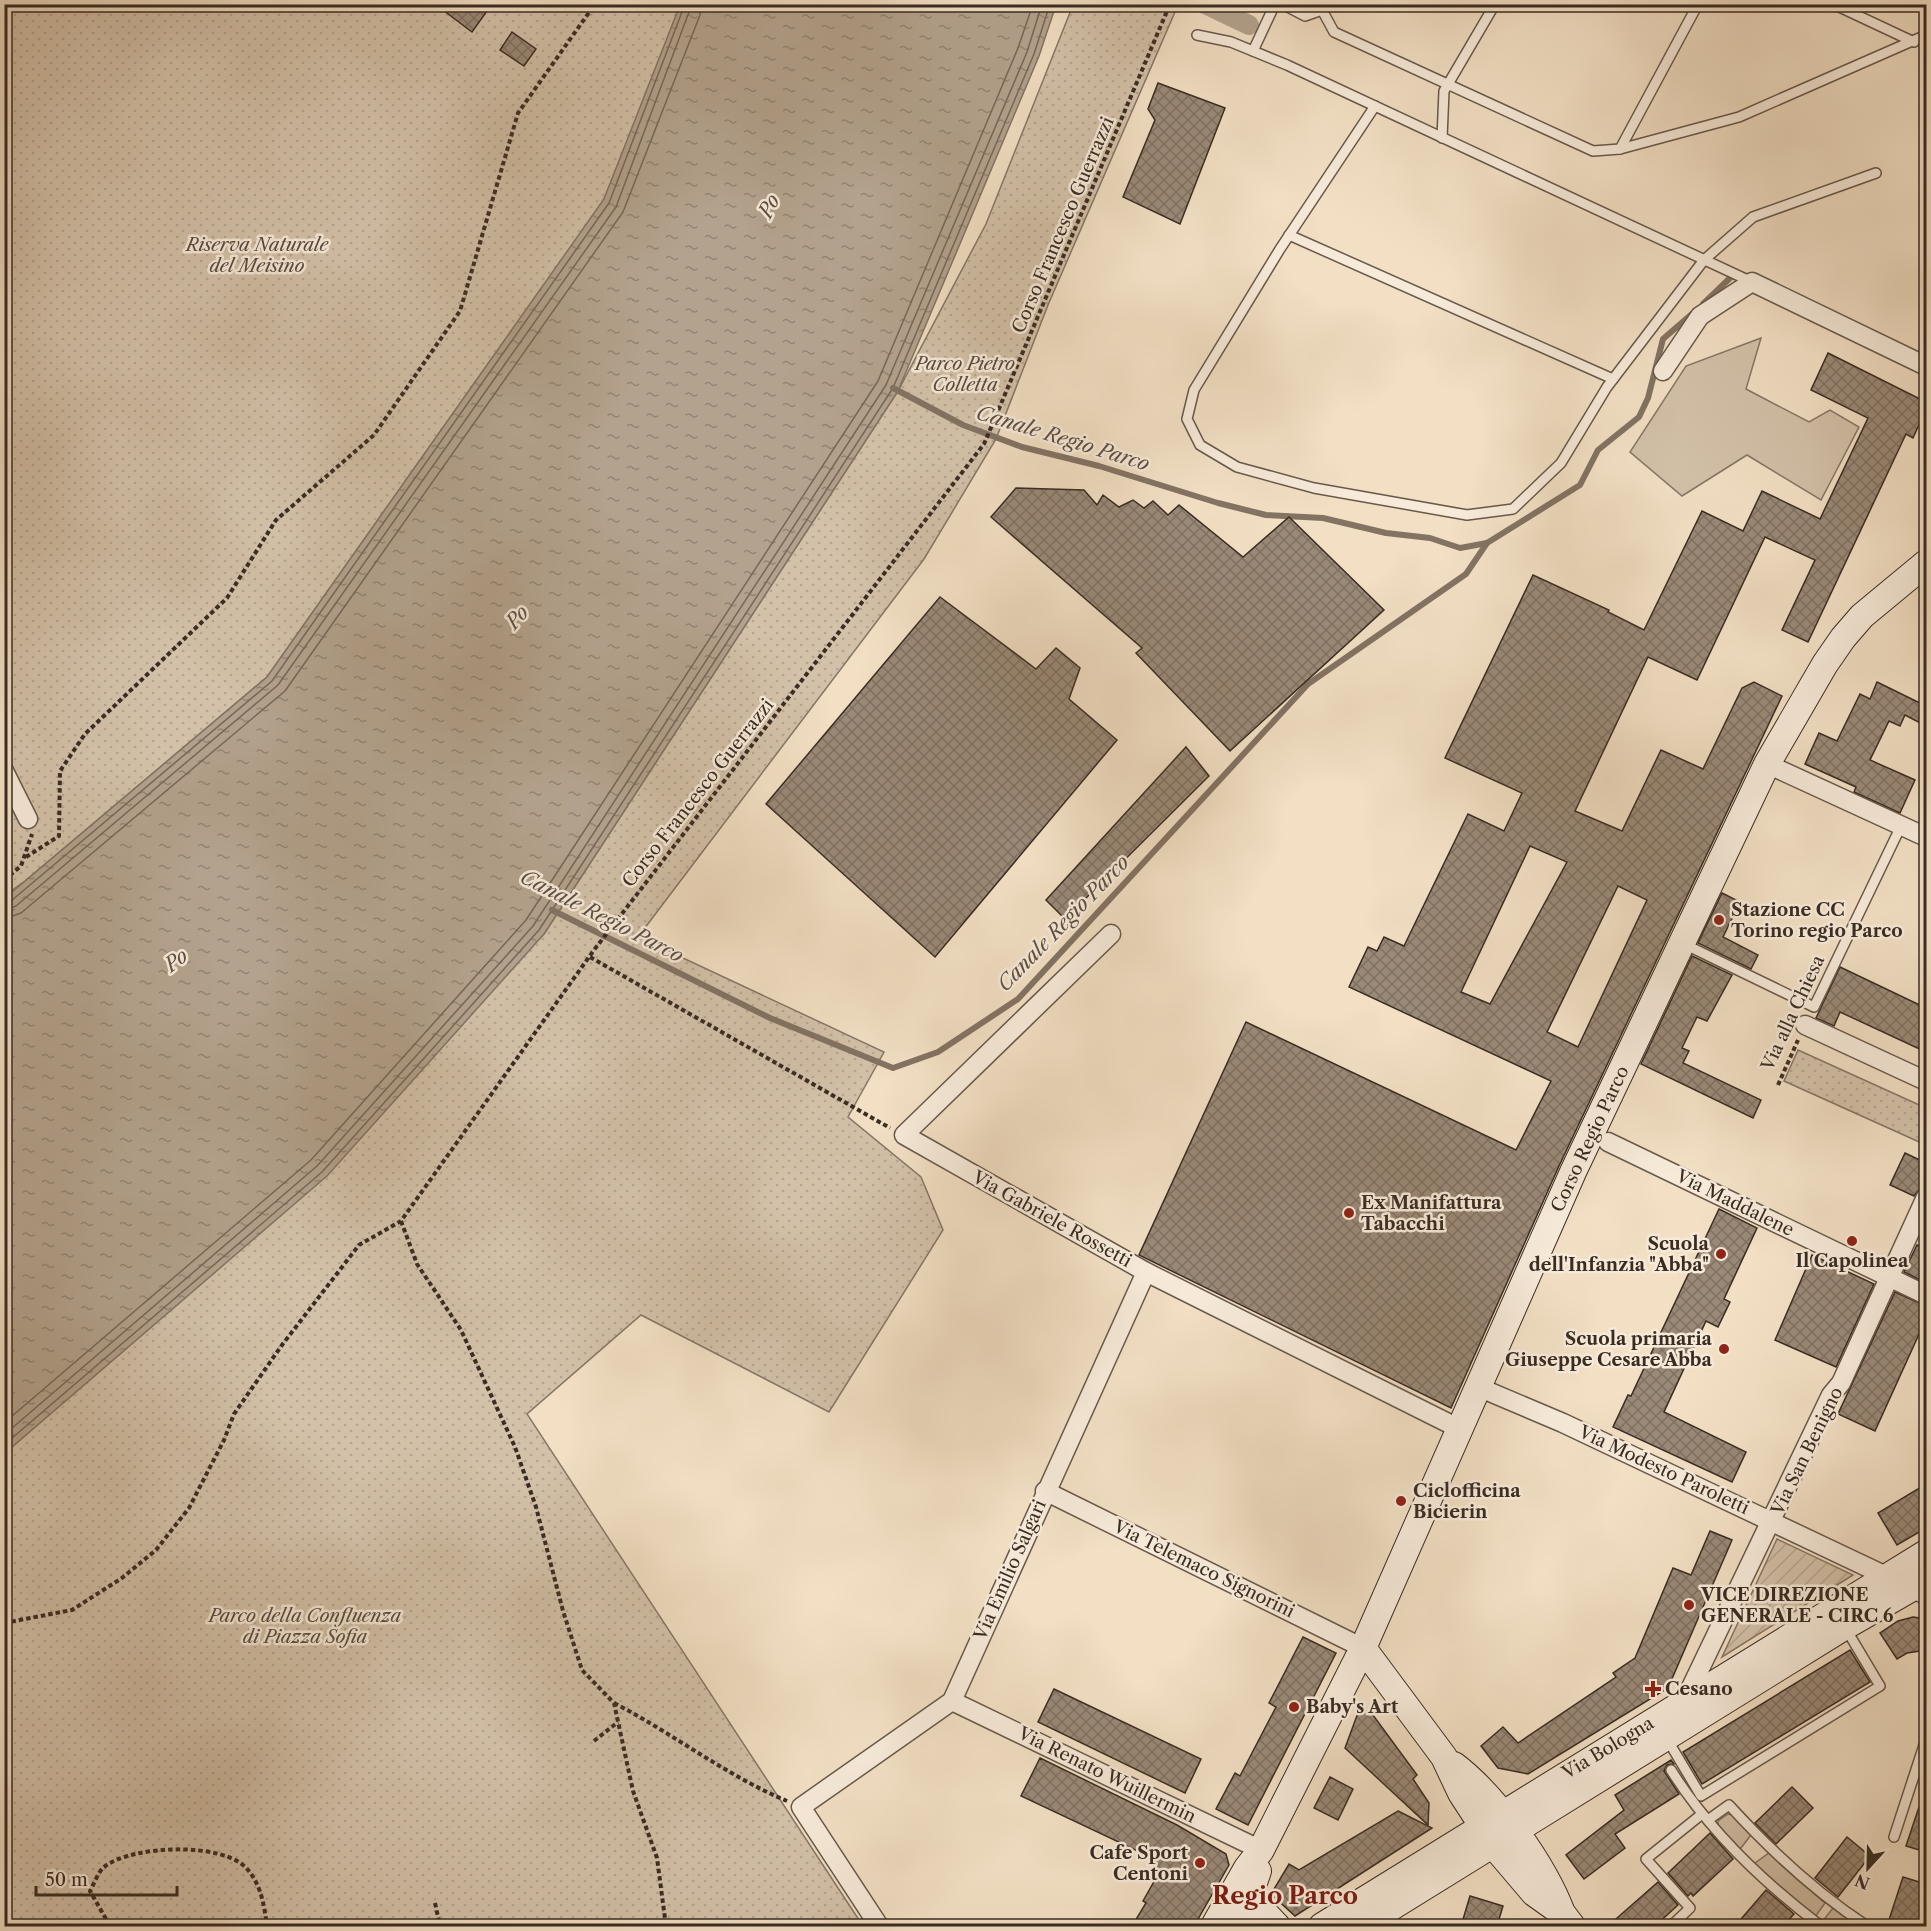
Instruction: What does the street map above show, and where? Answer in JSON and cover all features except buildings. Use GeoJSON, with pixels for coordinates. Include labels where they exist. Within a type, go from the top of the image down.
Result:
{"type":"FeatureCollection","features":[{"type":"Feature","properties":{"kind":"street"},"geometry":{"type":"LineString","coordinates":[[1663,371],[1700,316],[1752,282],[1926,366]]}},
{"type":"Feature","properties":{"kind":"street","name":"Corso Regio Parco"},"geometry":{"type":"LineString","coordinates":[[1214,1926],[1247,1868],[1261,1850],[1363,1648],[1573,1173],[1767,764],[1842,638],[1862,616],[1926,563]]}},
{"type":"Feature","properties":{"kind":"street"},"geometry":{"type":"LineString","coordinates":[[1767,764],[1926,837]]}},
{"type":"Feature","properties":{"kind":"street"},"geometry":{"type":"LineString","coordinates":[[4,771],[28,819]]}},
{"type":"Feature","properties":{"kind":"street"},"geometry":{"type":"LineString","coordinates":[[904,1135],[1111,934]]}},
{"type":"Feature","properties":{"kind":"street"},"geometry":{"type":"LineString","coordinates":[[1805,1025],[1926,1081]]}},
{"type":"Feature","properties":{"kind":"street","name":"Via Gabriele Rossetti"},"geometry":{"type":"LineString","coordinates":[[904,1135],[1146,1272],[1460,1429]]}},
{"type":"Feature","properties":{"kind":"street","name":"Via Maddalene"},"geometry":{"type":"LineString","coordinates":[[1608,1142],[1926,1295]]}},
{"type":"Feature","properties":{"kind":"street","name":"Via San Benigno"},"geometry":{"type":"LineString","coordinates":[[1684,1702],[1773,1521],[1831,1395],[1841,1383],[1926,1197]]}},
{"type":"Feature","properties":{"kind":"street","name":"Via Emilio Salgari"},"geometry":{"type":"LineString","coordinates":[[952,1701],[1146,1272]]}},
{"type":"Feature","properties":{"kind":"street","name":"Via Modesto Paroletti"},"geometry":{"type":"LineString","coordinates":[[1478,1387],[1528,1407],[1773,1521],[1887,1577],[1922,1588]]}},
{"type":"Feature","properties":{"kind":"street","name":"Via Telemaco Signorini"},"geometry":{"type":"LineString","coordinates":[[1045,1491],[1363,1648]]}},
{"type":"Feature","properties":{"kind":"street","name":"Via Bologna"},"geometry":{"type":"LineString","coordinates":[[1361,1926],[1684,1702],[1926,1553]]}},
{"type":"Feature","properties":{"kind":"street","name":"Via Bologna"},"geometry":{"type":"LineString","coordinates":[[1322,1926],[1666,1737],[1844,1626],[1922,1588]]}},
{"type":"Feature","properties":{"kind":"street"},"geometry":{"type":"LineString","coordinates":[[1363,1648],[1444,1757],[1465,1773],[1498,1829],[1553,1887],[1567,1920]]}},
{"type":"Feature","properties":{"kind":"street"},"geometry":{"type":"LineString","coordinates":[[879,1926],[801,1807],[952,1701]]}},
{"type":"Feature","properties":{"kind":"street","name":"Via Renato Wuillermin"},"geometry":{"type":"LineString","coordinates":[[952,1701],[1261,1850]]}},
{"type":"Feature","properties":{"kind":"street","name":"Corso Regio Parco"},"geometry":{"type":"LineString","coordinates":[[1239,1926],[1252,1892],[1261,1850]]}},
{"type":"Feature","properties":{"kind":"street"},"geometry":{"type":"LineString","coordinates":[[1252,1892],[1256,1904],[1277,1926]]}},
{"type":"Feature","properties":{"kind":"lane"},"geometry":{"type":"LineString","coordinates":[[1253,51],[1275,4]]}},
{"type":"Feature","properties":{"kind":"lane"},"geometry":{"type":"LineString","coordinates":[[1282,4],[1305,16],[1323,7],[1334,32],[1593,151],[1620,149],[1739,117],[1926,36]]}},
{"type":"Feature","properties":{"kind":"lane"},"geometry":{"type":"LineString","coordinates":[[1442,138],[1444,91],[1495,4]]}},
{"type":"Feature","properties":{"kind":"lane"},"geometry":{"type":"LineString","coordinates":[[1620,149],[1698,4]]}},
{"type":"Feature","properties":{"kind":"lane"},"geometry":{"type":"LineString","coordinates":[[1833,4],[1914,42]]}},
{"type":"Feature","properties":{"kind":"lane"},"geometry":{"type":"LineString","coordinates":[[1197,35],[1232,42],[1253,51],[1752,282]]}},
{"type":"Feature","properties":{"kind":"lane"},"geometry":{"type":"LineString","coordinates":[[1374,106],[1289,235],[1194,390],[1187,419],[1200,445],[1237,467],[1314,488],[1467,515],[1513,508],[1561,462],[1613,379],[1704,260],[1754,217],[1876,173]]}},
{"type":"Feature","properties":{"kind":"lane"},"geometry":{"type":"LineString","coordinates":[[1289,235],[1613,379]]}},
{"type":"Feature","properties":{"kind":"lane","name":"Via alla Chiesa"},"geometry":{"type":"LineString","coordinates":[[1683,943],[1814,1007],[1901,826]]}},
{"type":"Feature","properties":{"kind":"lane"},"geometry":{"type":"LineString","coordinates":[[1666,1737],[1701,1796],[1880,1686],[1844,1626]]}},
{"type":"Feature","properties":{"kind":"lane"},"geometry":{"type":"LineString","coordinates":[[1894,1837],[1926,1739]]}},
{"type":"Feature","properties":{"kind":"lane"},"geometry":{"type":"LineString","coordinates":[[1671,1770],[1705,1817],[1758,1874],[1817,1925]]}},
{"type":"Feature","properties":{"kind":"lane"},"geometry":{"type":"LineString","coordinates":[[1671,1926],[1690,1908],[1646,1858],[1705,1817],[1729,1805],[1779,1858],[1808,1883],[1867,1926]]}},
{"type":"Feature","properties":{"kind":"path"},"geometry":{"type":"LineString","coordinates":[[26,857],[59,836],[60,771],[85,734],[227,598],[276,520],[374,435],[460,311],[518,113],[595,4]]}},
{"type":"Feature","properties":{"kind":"path","name":"Corso Francesco Guerrazzi"},"geometry":{"type":"LineString","coordinates":[[4,1623],[72,1610],[122,1578],[156,1550],[189,1508],[224,1440],[234,1414],[282,1345],[359,1245],[401,1221],[590,957],[984,444],[1170,4]]}},
{"type":"Feature","properties":{"kind":"path"},"geometry":{"type":"LineString","coordinates":[[4,880],[21,866],[26,857],[32,830],[28,819]]}},
{"type":"Feature","properties":{"kind":"path"},"geometry":{"type":"LineString","coordinates":[[590,957],[904,1135]]}},
{"type":"Feature","properties":{"kind":"path","name":"Via alla Chiesa"},"geometry":{"type":"LineString","coordinates":[[1778,1085],[1805,1025]]}},
{"type":"Feature","properties":{"kind":"path"},"geometry":{"type":"LineString","coordinates":[[401,1221],[417,1264],[461,1330],[515,1447],[536,1507],[563,1611],[582,1670],[614,1702],[658,1726],[750,1786],[801,1807]]}},
{"type":"Feature","properties":{"kind":"path"},"geometry":{"type":"LineString","coordinates":[[614,1702],[633,1791],[657,1858],[666,1926]]}},
{"type":"Feature","properties":{"kind":"path"},"geometry":{"type":"LineString","coordinates":[[594,1741],[618,1722]]}},
{"type":"Feature","properties":{"kind":"path"},"geometry":{"type":"LineString","coordinates":[[106,1919],[90,1891],[103,1868],[124,1856],[190,1849],[221,1854],[247,1869],[263,1896],[267,1926]]}},
{"type":"Feature","properties":{"kind":"path"},"geometry":{"type":"LineString","coordinates":[[435,1903],[440,1926]]}},
{"type":"Feature","properties":{"kind":"green space","name":"Riserva Naturale del Meisino"},"geometry":{"type":"Polygon","coordinates":[[[5,5],[682,5],[604,199],[551,284],[495,354],[267,677],[25,881],[5,895],[5,5]]]}},
{"type":"Feature","properties":{"kind":"green space","name":"Parco della Confluenza di Piazza Sofia"},"geometry":{"type":"Polygon","coordinates":[[[1073,5],[1178,5],[1048,305],[996,439],[924,559],[638,937],[884,1052],[848,1117],[921,1177],[943,1230],[829,1412],[641,1315],[527,1414],[863,1926],[5,1926],[4,1450],[544,934],[898,391],[986,224],[1073,5]]]}},
{"type":"Feature","properties":{"kind":"green space"},"geometry":{"type":"Polygon","coordinates":[[[1761,338],[1746,389],[1809,422],[1830,410],[1859,427],[1821,500],[1747,455],[1682,496],[1630,452],[1686,366],[1761,338]]]}},
{"type":"Feature","properties":{"kind":"green space"},"geometry":{"type":"Polygon","coordinates":[[[1798,1050],[1926,1108],[1926,1145],[1784,1081],[1798,1050]]]}},
{"type":"Feature","properties":{"kind":"green space"},"geometry":{"type":"Polygon","coordinates":[[[1777,1539],[1853,1575],[1722,1657],[1777,1539]]]}},
{"type":"Feature","properties":{"kind":"green space"},"geometry":{"type":"Polygon","coordinates":[[[1728,1814],[1732,1815],[1751,1835],[1741,1848],[1738,1848],[1718,1826],[1718,1821],[1728,1814]]]}},
{"type":"Feature","properties":{"kind":"green space"},"geometry":{"type":"Polygon","coordinates":[[[1769,1853],[1825,1903],[1815,1917],[1756,1867],[1755,1863],[1769,1853]]]}},
{"type":"Feature","properties":{"kind":"green space"},"geometry":{"type":"Polygon","coordinates":[[[1833,1908],[1860,1926],[1829,1926],[1822,1922],[1833,1908]]]}},
{"type":"Feature","properties":{"kind":"water","name":"Po"},"geometry":{"type":"Polygon","coordinates":[[[680,5],[1056,5],[1039,56],[898,391],[544,934],[327,1176],[5,1453],[5,898],[267,677],[604,199],[680,5]]]}},
{"type":"Feature","properties":{"kind":"waterway"},"geometry":{"type":"LineString","coordinates":[[1205,4],[1249,25]]}},
{"type":"Feature","properties":{"kind":"waterway","name":"Canale Regio Parco"},"geometry":{"type":"LineString","coordinates":[[1703,304],[1730,278]]}},
{"type":"Feature","properties":{"kind":"waterway","name":"Canale Regio Parco"},"geometry":{"type":"LineString","coordinates":[[893,388],[963,425],[1022,447],[1099,466],[1218,503],[1266,515],[1323,518],[1386,533],[1430,538],[1460,548],[1487,543],[1580,485],[1598,450],[1639,417],[1648,398],[1663,339],[1693,313]]}},
{"type":"Feature","properties":{"kind":"waterway","name":"Canale Regio Parco"},"geometry":{"type":"LineString","coordinates":[[552,910],[770,1018],[893,1068],[938,1052],[1018,999],[1308,684],[1466,574],[1487,543]]}},
{"type":"Feature","properties":{"kind":"place","name":"Stazione CC Torino regio Parco"},"geometry":{"type":"Point","coordinates":[1719,920]}},
{"type":"Feature","properties":{"kind":"place","name":"Ex Manifattura Tabacchi"},"geometry":{"type":"Point","coordinates":[1349,1213]}},
{"type":"Feature","properties":{"kind":"place","name":"Il Capolinea"},"geometry":{"type":"Point","coordinates":[1852,1241]}},
{"type":"Feature","properties":{"kind":"place","name":"Scuola dell'Infanzia \"Abba\""},"geometry":{"type":"Point","coordinates":[1721,1254]}},
{"type":"Feature","properties":{"kind":"place","name":"Scuola primaria Giuseppe Cesare Abba"},"geometry":{"type":"Point","coordinates":[1724,1349]}},
{"type":"Feature","properties":{"kind":"place","name":"Ciclofficina Bicierin"},"geometry":{"type":"Point","coordinates":[1401,1501]}},
{"type":"Feature","properties":{"kind":"place","name":"VICE DIREZIONE GENERALE - CIRC 6"},"geometry":{"type":"Point","coordinates":[1689,1605]}},
{"type":"Feature","properties":{"kind":"place","name":"Cesano"},"geometry":{"type":"Point","coordinates":[1653,1689]}},
{"type":"Feature","properties":{"kind":"place","name":"Baby's Art"},"geometry":{"type":"Point","coordinates":[1294,1707]}},
{"type":"Feature","properties":{"kind":"place","name":"Cafe Sport Centoni"},"geometry":{"type":"Point","coordinates":[1200,1863]}},
{"type":"Feature","properties":{"kind":"district","name":"Regio Parco"},"geometry":{"type":"Point","coordinates":[1285,1896]}},
{"type":"Feature","properties":{"kind":"park label","name":"Parco Pietro Colletta"},"geometry":{"type":"Point","coordinates":[965,374]}}]}
